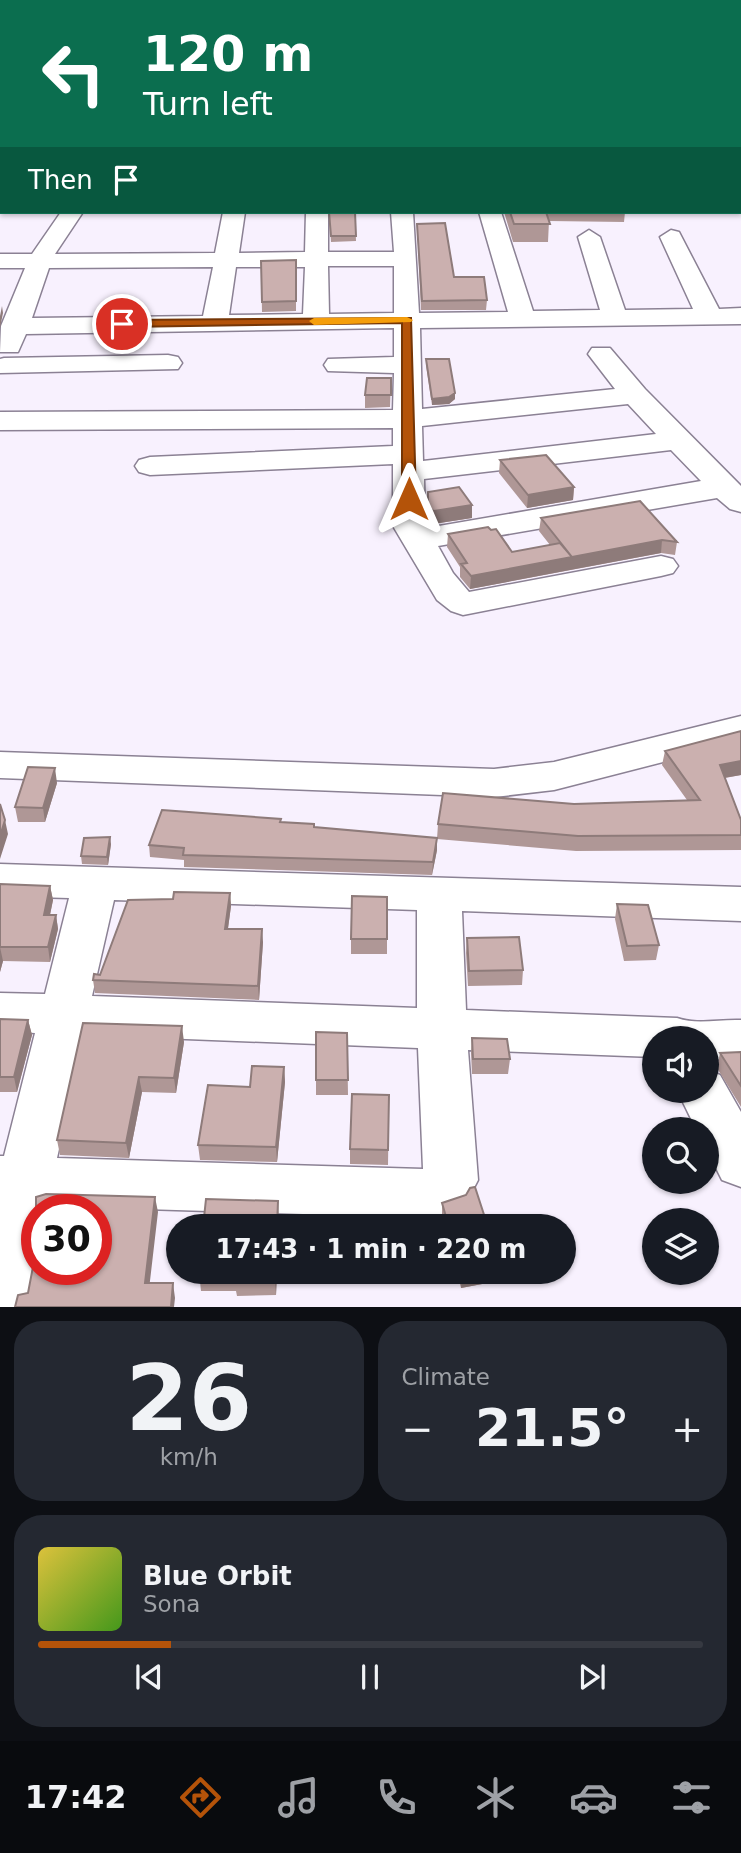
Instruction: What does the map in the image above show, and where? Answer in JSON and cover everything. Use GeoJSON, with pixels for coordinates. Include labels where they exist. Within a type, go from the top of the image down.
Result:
{"type":"FeatureCollection","features":[{"type":"Feature","properties":{"kind":"street"},"geometry":{"type":"LineString","coordinates":[[71,214],[40,259],[14,326],[3,364],[168,363]]}},
{"type":"Feature","properties":{"kind":"street"},"geometry":{"type":"LineString","coordinates":[[215,322],[234,214]]}},
{"type":"Feature","properties":{"kind":"street"},"geometry":{"type":"LineString","coordinates":[[316,321],[317,214]]}},
{"type":"Feature","properties":{"kind":"street"},"geometry":{"type":"LineString","coordinates":[[402,214],[406,259],[409,526],[417,534],[423,550],[453,599],[467,604],[661,566]]}},
{"type":"Feature","properties":{"kind":"street"},"geometry":{"type":"LineString","coordinates":[[490,214],[512,327]]}},
{"type":"Feature","properties":{"kind":"street"},"geometry":{"type":"LineString","coordinates":[[589,237],[615,318]]}},
{"type":"Feature","properties":{"kind":"street"},"geometry":{"type":"LineString","coordinates":[[671,237],[710,317]]}},
{"type":"Feature","properties":{"kind":"street"},"geometry":{"type":"LineString","coordinates":[[0,261],[40,259],[134,271],[225,259],[406,259]]}},
{"type":"Feature","properties":{"kind":"street"},"geometry":{"type":"LineString","coordinates":[[14,326],[407,320],[512,327],[615,318],[741,317]]}},
{"type":"Feature","properties":{"kind":"street"},"geometry":{"type":"LineString","coordinates":[[154,421],[176,323]]}},
{"type":"Feature","properties":{"kind":"street"},"geometry":{"type":"LineString","coordinates":[[601,354],[635,395],[732,495]]}},
{"type":"Feature","properties":{"kind":"street"},"geometry":{"type":"LineString","coordinates":[[338,365],[408,365]]}},
{"type":"Feature","properties":{"kind":"street"},"geometry":{"type":"LineString","coordinates":[[0,421],[409,419],[635,395]]}},
{"type":"Feature","properties":{"kind":"street"},"geometry":{"type":"LineString","coordinates":[[150,466],[409,463],[679,439]]}},
{"type":"Feature","properties":{"kind":"street"},"geometry":{"type":"LineString","coordinates":[[417,534],[433,537],[732,495]]}},
{"type":"Feature","properties":{"kind":"street"},"geometry":{"type":"LineString","coordinates":[[6,756],[494,783],[554,776],[741,729]]}},
{"type":"Feature","properties":{"kind":"street"},"geometry":{"type":"LineString","coordinates":[[0,880],[741,904]]}},
{"type":"Feature","properties":{"kind":"street"},"geometry":{"type":"LineString","coordinates":[[0,1306],[12,1181],[65,1014],[95,883]]}},
{"type":"Feature","properties":{"kind":"street"},"geometry":{"type":"LineString","coordinates":[[12,1181],[433,1194],[446,1190],[451,1180],[442,1028],[439,893]]}},
{"type":"Feature","properties":{"kind":"street"},"geometry":{"type":"LineString","coordinates":[[0,1012],[642,1037]]}},
{"type":"Feature","properties":{"kind":"street"},"geometry":{"type":"LineString","coordinates":[[719,1039],[741,1040]]}},
{"type":"Feature","properties":{"kind":"street"},"geometry":{"type":"LineString","coordinates":[[709,1103],[741,1163]]}},
{"type":"Feature","properties":{"kind":"building"},"geometry":{"type":"Polygon","coordinates":[[[329,214],[355,214],[356,236],[331,236],[329,214]]]}},
{"type":"Feature","properties":{"kind":"building"},"geometry":{"type":"Polygon","coordinates":[[[511,214],[547,214],[550,224],[514,224],[511,214]]]}},
{"type":"Feature","properties":{"kind":"building"},"geometry":{"type":"Polygon","coordinates":[[[445,223],[454,277],[484,277],[487,300],[422,301],[417,224],[445,223]]]}},
{"type":"Feature","properties":{"kind":"building"},"geometry":{"type":"Polygon","coordinates":[[[296,260],[296,301],[262,302],[261,261],[296,260]]]}},
{"type":"Feature","properties":{"kind":"building"},"geometry":{"type":"Polygon","coordinates":[[[426,359],[449,359],[455,393],[449,397],[432,399],[426,359]]]}},
{"type":"Feature","properties":{"kind":"building"},"geometry":{"type":"Polygon","coordinates":[[[367,378],[391,378],[391,395],[365,395],[367,378]]]}},
{"type":"Feature","properties":{"kind":"building"},"geometry":{"type":"Polygon","coordinates":[[[546,455],[574,487],[528,495],[500,460],[546,455]]]}},
{"type":"Feature","properties":{"kind":"building"},"geometry":{"type":"Polygon","coordinates":[[[459,487],[472,505],[434,511],[428,509],[428,492],[459,487]]]}},
{"type":"Feature","properties":{"kind":"building"},"geometry":{"type":"Polygon","coordinates":[[[640,501],[677,542],[662,540],[572,557],[541,518],[640,501]]]}},
{"type":"Feature","properties":{"kind":"building"},"geometry":{"type":"Polygon","coordinates":[[[488,527],[491,530],[496,529],[512,552],[560,543],[572,557],[471,576],[461,564],[467,563],[448,534],[488,527]]]}},
{"type":"Feature","properties":{"kind":"building"},"geometry":{"type":"Polygon","coordinates":[[[741,731],[741,761],[720,765],[741,820],[741,835],[578,836],[438,824],[443,793],[574,804],[700,800],[665,751],[741,731]]]}},
{"type":"Feature","properties":{"kind":"building"},"geometry":{"type":"Polygon","coordinates":[[[28,767],[55,768],[43,808],[15,807],[28,767]]]}},
{"type":"Feature","properties":{"kind":"building"},"geometry":{"type":"Polygon","coordinates":[[[0,804],[5,820],[0,836],[0,804]]]}},
{"type":"Feature","properties":{"kind":"building"},"geometry":{"type":"Polygon","coordinates":[[[162,810],[281,819],[280,822],[314,824],[314,827],[437,838],[433,862],[183,855],[184,848],[149,845],[162,810]]]}},
{"type":"Feature","properties":{"kind":"building"},"geometry":{"type":"Polygon","coordinates":[[[110,837],[107,857],[81,856],[84,838],[110,837]]]}},
{"type":"Feature","properties":{"kind":"building"},"geometry":{"type":"Polygon","coordinates":[[[0,884],[50,886],[44,915],[56,915],[48,947],[0,947],[0,884]]]}},
{"type":"Feature","properties":{"kind":"building"},"geometry":{"type":"Polygon","coordinates":[[[174,892],[230,893],[225,929],[262,929],[258,986],[93,980],[94,974],[100,975],[128,900],[173,899],[174,892]]]}},
{"type":"Feature","properties":{"kind":"building"},"geometry":{"type":"Polygon","coordinates":[[[352,896],[387,897],[387,939],[351,939],[352,896]]]}},
{"type":"Feature","properties":{"kind":"building"},"geometry":{"type":"Polygon","coordinates":[[[617,904],[648,905],[659,945],[627,946],[617,904]]]}},
{"type":"Feature","properties":{"kind":"building"},"geometry":{"type":"Polygon","coordinates":[[[519,937],[523,970],[469,971],[467,938],[519,937]]]}},
{"type":"Feature","properties":{"kind":"building"},"geometry":{"type":"Polygon","coordinates":[[[0,1019],[28,1020],[14,1077],[0,1077],[0,1019]]]}},
{"type":"Feature","properties":{"kind":"building"},"geometry":{"type":"Polygon","coordinates":[[[83,1023],[182,1026],[174,1078],[139,1077],[126,1143],[57,1140],[83,1023]]]}},
{"type":"Feature","properties":{"kind":"building"},"geometry":{"type":"Polygon","coordinates":[[[316,1032],[347,1033],[348,1080],[316,1080],[316,1032]]]}},
{"type":"Feature","properties":{"kind":"building"},"geometry":{"type":"Polygon","coordinates":[[[472,1038],[507,1039],[510,1059],[473,1059],[472,1038]]]}},
{"type":"Feature","properties":{"kind":"building"},"geometry":{"type":"Polygon","coordinates":[[[741,1052],[741,1086],[720,1053],[741,1052]]]}},
{"type":"Feature","properties":{"kind":"building"},"geometry":{"type":"Polygon","coordinates":[[[252,1066],[284,1067],[276,1147],[198,1145],[208,1085],[250,1087],[252,1066]]]}},
{"type":"Feature","properties":{"kind":"building"},"geometry":{"type":"Polygon","coordinates":[[[352,1094],[389,1095],[388,1150],[350,1149],[352,1094]]]}},
{"type":"Feature","properties":{"kind":"building"},"geometry":{"type":"Polygon","coordinates":[[[475,1187],[484,1214],[445,1214],[442,1203],[466,1195],[470,1188],[475,1187]]]}},
{"type":"Feature","properties":{"kind":"building"},"geometry":{"type":"Polygon","coordinates":[[[112,1196],[155,1197],[145,1283],[173,1284],[171,1307],[15,1307],[18,1295],[28,1293],[30,1285],[112,1285],[112,1196]]]}},
{"type":"Feature","properties":{"kind":"building"},"geometry":{"type":"Polygon","coordinates":[[[206,1199],[278,1201],[278,1214],[204,1214],[206,1199]]]}},
{"type":"Feature","properties":{"kind":"slow traffic"},"geometry":{"type":"LineString","coordinates":[[314,321],[407,320]]}},
{"type":"Feature","properties":{"kind":"route"},"geometry":{"type":"LineString","coordinates":[[122,324],[407,320],[409,499]]}}]}
